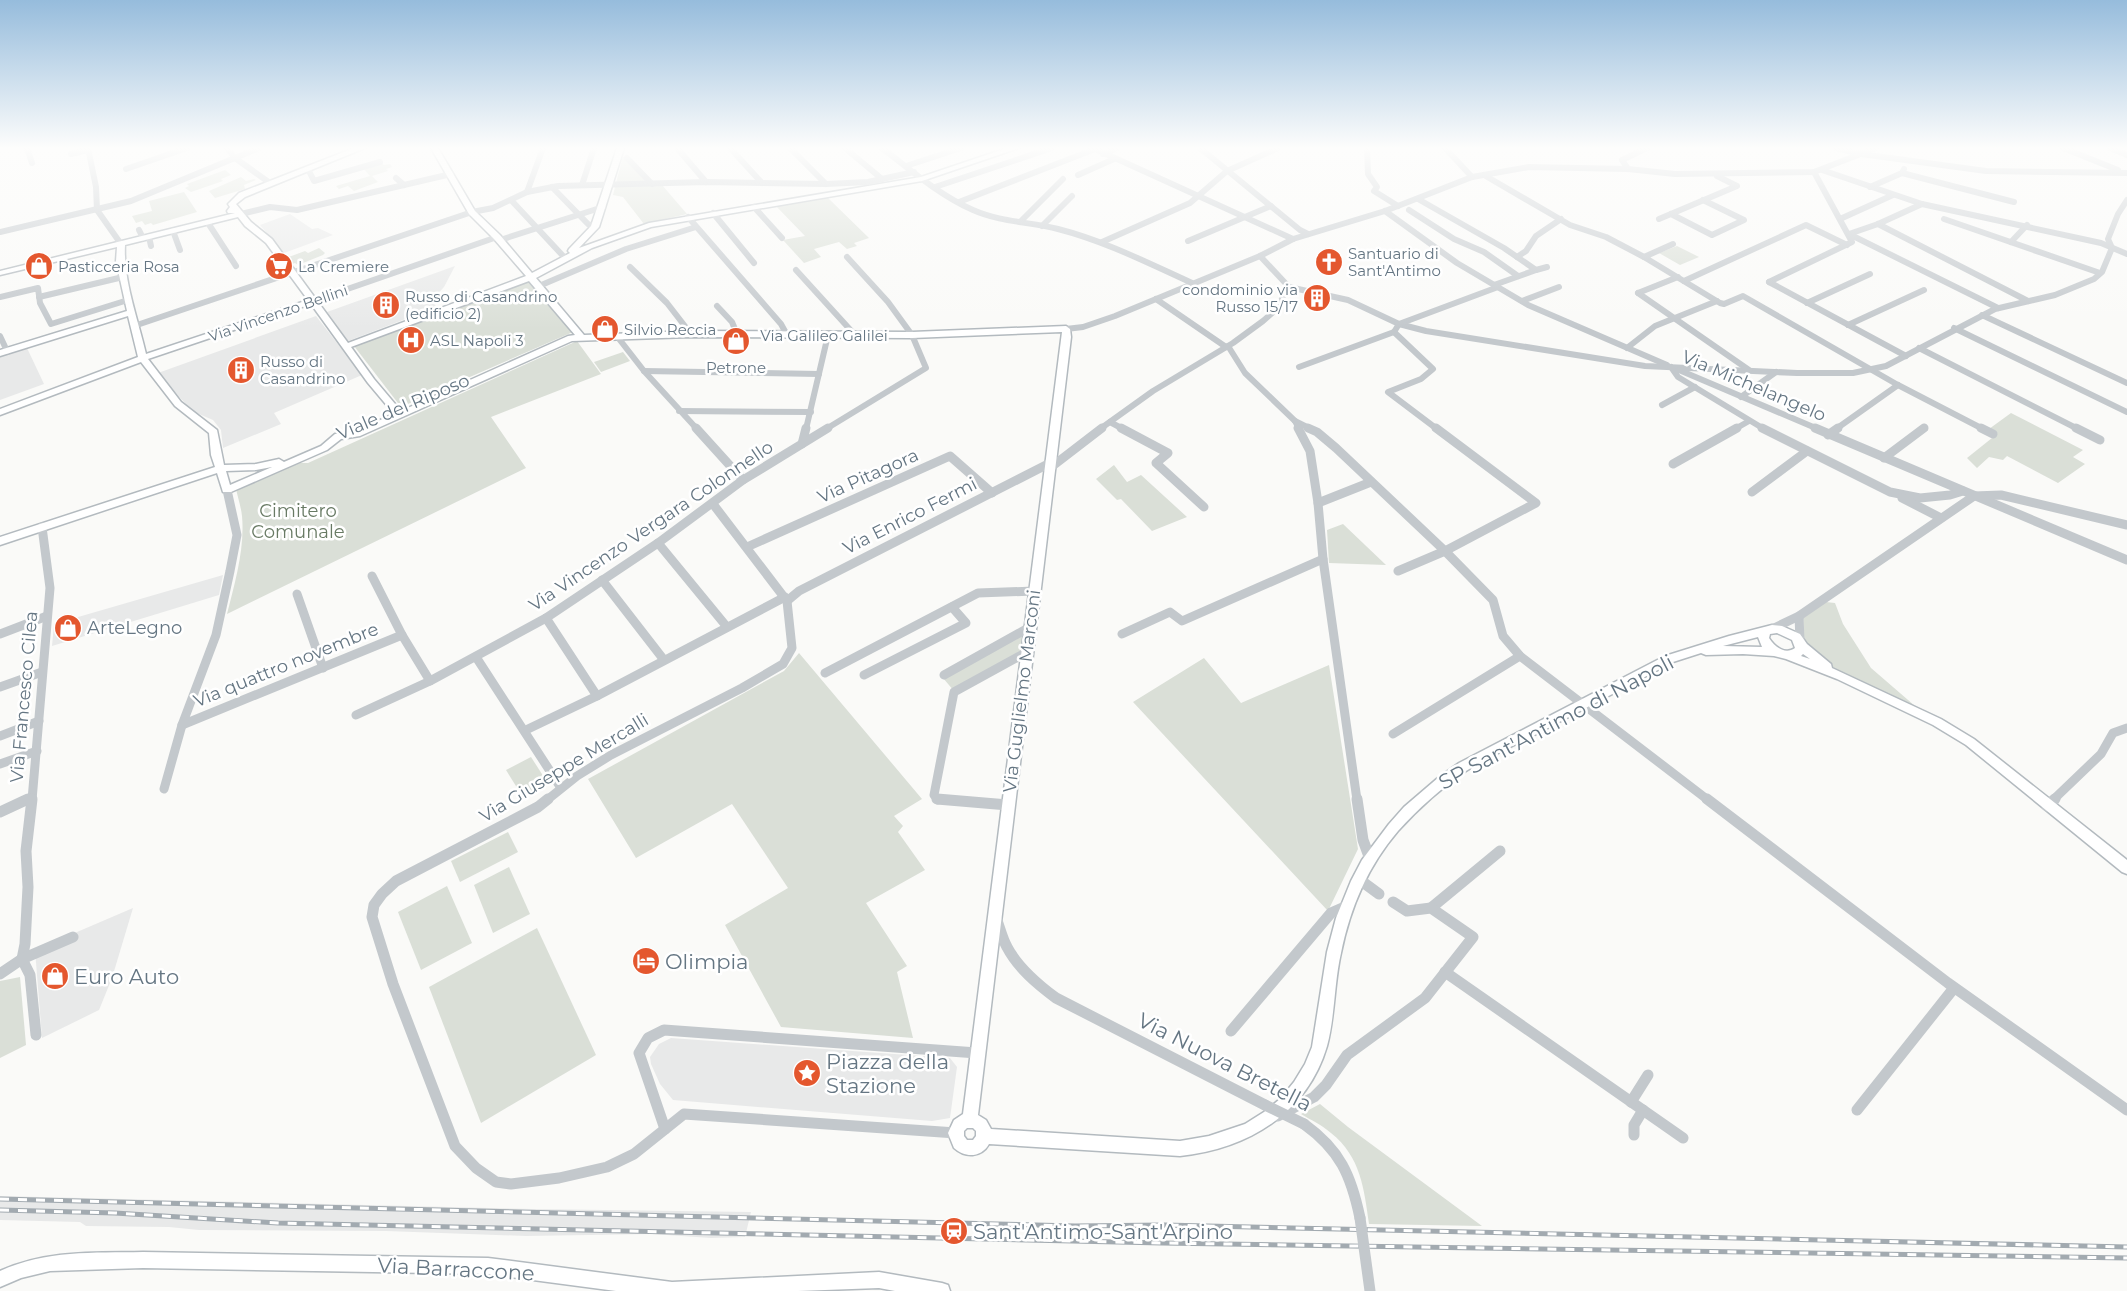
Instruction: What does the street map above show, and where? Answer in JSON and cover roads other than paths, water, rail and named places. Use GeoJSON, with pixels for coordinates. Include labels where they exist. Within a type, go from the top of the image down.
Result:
{"type":"FeatureCollection","features":[{"type":"Feature","properties":{"kind":"street"},"geometry":{"type":"LineString","coordinates":[[0,232],[104,208]]}},
{"type":"Feature","properties":{"kind":"street"},"geometry":{"type":"LineString","coordinates":[[228,218],[233,208]]}},
{"type":"Feature","properties":{"kind":"street"},"geometry":{"type":"LineString","coordinates":[[238,208],[248,224],[269,241],[371,381],[398,413]]}},
{"type":"Feature","properties":{"kind":"street"},"geometry":{"type":"LineString","coordinates":[[0,273],[265,208]]}},
{"type":"Feature","properties":{"kind":"street"},"geometry":{"type":"LineString","coordinates":[[281,208],[297,210],[303,208]]}},
{"type":"Feature","properties":{"kind":"street"},"geometry":{"type":"LineString","coordinates":[[470,208],[498,238],[579,334]]}},
{"type":"Feature","properties":{"kind":"street"},"geometry":{"type":"LineString","coordinates":[[134,326],[472,212],[492,208]]}},
{"type":"Feature","properties":{"kind":"street"},"geometry":{"type":"LineString","coordinates":[[518,208],[566,257]]}},
{"type":"Feature","properties":{"kind":"street"},"geometry":{"type":"LineString","coordinates":[[572,208],[588,224],[595,227]]}},
{"type":"Feature","properties":{"kind":"street"},"geometry":{"type":"LineString","coordinates":[[498,238],[599,208]]}},
{"type":"Feature","properties":{"kind":"street"},"geometry":{"type":"LineString","coordinates":[[566,257],[595,227],[603,208]]}},
{"type":"Feature","properties":{"kind":"street"},"geometry":{"type":"LineString","coordinates":[[346,346],[531,277],[589,246],[649,225],[745,208]]}},
{"type":"Feature","properties":{"kind":"street"},"geometry":{"type":"LineString","coordinates":[[755,208],[782,238]]}},
{"type":"Feature","properties":{"kind":"street"},"geometry":{"type":"LineString","coordinates":[[970,208],[990,216],[1042,226],[1102,242],[1192,284]]}},
{"type":"Feature","properties":{"kind":"street"},"geometry":{"type":"LineString","coordinates":[[1020,222],[1034,208]]}},
{"type":"Feature","properties":{"kind":"street"},"geometry":{"type":"LineString","coordinates":[[1042,226],[1060,208]]}},
{"type":"Feature","properties":{"kind":"street"},"geometry":{"type":"LineString","coordinates":[[1102,242],[1179,208]]}},
{"type":"Feature","properties":{"kind":"street"},"geometry":{"type":"LineString","coordinates":[[1225,208],[1262,223],[1293,239]]}},
{"type":"Feature","properties":{"kind":"street"},"geometry":{"type":"LineString","coordinates":[[1188,241],[1265,208]]}},
{"type":"Feature","properties":{"kind":"street"},"geometry":{"type":"LineString","coordinates":[[1273,208],[1308,234]]}},
{"type":"Feature","properties":{"kind":"street"},"geometry":{"type":"LineString","coordinates":[[1066,329],[1083,327],[1156,299],[1260,256],[1293,239],[1392,208]]}},
{"type":"Feature","properties":{"kind":"street"},"geometry":{"type":"LineString","coordinates":[[1434,208],[1536,270]]}},
{"type":"Feature","properties":{"kind":"street"},"geometry":{"type":"LineString","coordinates":[[1542,208],[1561,219],[1606,237],[1644,257],[1717,301],[1724,304],[1743,296],[1898,385],[1993,434]]}},
{"type":"Feature","properties":{"kind":"street"},"geometry":{"type":"LineString","coordinates":[[1659,218],[1684,208]]}},
{"type":"Feature","properties":{"kind":"street"},"geometry":{"type":"LineString","coordinates":[[1671,214],[1712,235],[1744,220],[1720,208]]}},
{"type":"Feature","properties":{"kind":"street"},"geometry":{"type":"LineString","coordinates":[[1834,208],[1849,234],[1850,244]]}},
{"type":"Feature","properties":{"kind":"street"},"geometry":{"type":"LineString","coordinates":[[1840,219],[1864,208]]}},
{"type":"Feature","properties":{"kind":"street"},"geometry":{"type":"LineString","coordinates":[[1849,234],[1878,224],[1913,208]]}},
{"type":"Feature","properties":{"kind":"street"},"geometry":{"type":"LineString","coordinates":[[1942,208],[2101,243],[2127,254]]}},
{"type":"Feature","properties":{"kind":"street"},"geometry":{"type":"LineString","coordinates":[[2112,248],[2108,240],[2124,208]]}},
{"type":"Feature","properties":{"kind":"street"},"geometry":{"type":"LineString","coordinates":[[98,210],[121,244],[120,261],[123,277],[143,358],[178,404],[214,432],[216,455],[227,490],[247,471]]}},
{"type":"Feature","properties":{"kind":"street"},"geometry":{"type":"LineString","coordinates":[[1409,210],[1454,239],[1484,252],[1518,276]]}},
{"type":"Feature","properties":{"kind":"street","name":"Via Michelangelo"},"geometry":{"type":"LineString","coordinates":[[1385,211],[1457,263],[1522,301],[1741,397],[2127,560]]}},
{"type":"Feature","properties":{"kind":"street"},"geometry":{"type":"LineString","coordinates":[[713,213],[754,263]]}},
{"type":"Feature","properties":{"kind":"street"},"geometry":{"type":"LineString","coordinates":[[688,217],[781,324],[787,335]]}},
{"type":"Feature","properties":{"kind":"street"},"geometry":{"type":"LineString","coordinates":[[1517,257],[1527,251],[1532,240],[1561,219]]}},
{"type":"Feature","properties":{"kind":"street"},"geometry":{"type":"LineString","coordinates":[[1944,219],[2100,273]]}},
{"type":"Feature","properties":{"kind":"street"},"geometry":{"type":"LineString","coordinates":[[208,223],[236,266]]}},
{"type":"Feature","properties":{"kind":"street"},"geometry":{"type":"LineString","coordinates":[[1878,224],[2028,301]]}},
{"type":"Feature","properties":{"kind":"street"},"geometry":{"type":"LineString","coordinates":[[1750,371],[1638,294],[1681,279],[1806,225],[1850,244]]}},
{"type":"Feature","properties":{"kind":"street"},"geometry":{"type":"LineString","coordinates":[[2011,242],[2027,226]]}},
{"type":"Feature","properties":{"kind":"street"},"geometry":{"type":"LineString","coordinates":[[538,286],[619,252],[696,227]]}},
{"type":"Feature","properties":{"kind":"street"},"geometry":{"type":"LineString","coordinates":[[139,230],[152,246]]}},
{"type":"Feature","properties":{"kind":"street"},"geometry":{"type":"LineString","coordinates":[[173,231],[180,250]]}},
{"type":"Feature","properties":{"kind":"street"},"geometry":{"type":"LineString","coordinates":[[1849,234],[1998,308]]}},
{"type":"Feature","properties":{"kind":"street","name":"Via Vincenzo Bellini"},"geometry":{"type":"LineString","coordinates":[[0,412],[143,358],[498,238]]}},
{"type":"Feature","properties":{"kind":"street"},"geometry":{"type":"LineString","coordinates":[[1644,257],[1673,244]]}},
{"type":"Feature","properties":{"kind":"street"},"geometry":{"type":"LineString","coordinates":[[1850,244],[1769,282],[1906,356]]}},
{"type":"Feature","properties":{"kind":"street"},"geometry":{"type":"LineString","coordinates":[[1260,256],[1287,285],[1348,300],[1399,324],[1426,331],[1645,366],[1776,372],[1853,373],[1886,366],[1954,328],[1998,308],[2055,295],[2077,287],[2100,273],[2112,248]]}},
{"type":"Feature","properties":{"kind":"street"},"geometry":{"type":"LineString","coordinates":[[847,257],[888,302],[912,335]]}},
{"type":"Feature","properties":{"kind":"street"},"geometry":{"type":"LineString","coordinates":[[1299,367],[1394,332],[1399,324],[1518,276],[1547,267]]}},
{"type":"Feature","properties":{"kind":"street"},"geometry":{"type":"LineString","coordinates":[[630,268],[667,303],[691,334]]}},
{"type":"Feature","properties":{"kind":"street"},"geometry":{"type":"LineString","coordinates":[[796,270],[855,335]]}},
{"type":"Feature","properties":{"kind":"street"},"geometry":{"type":"LineString","coordinates":[[1807,303],[1870,274]]}},
{"type":"Feature","properties":{"kind":"street"},"geometry":{"type":"LineString","coordinates":[[38,297],[123,277]]}},
{"type":"Feature","properties":{"kind":"street","name":"Via Enrico Fermi"},"geometry":{"type":"LineString","coordinates":[[528,729],[597,696],[727,627],[786,599],[798,591],[992,492],[1050,466],[1152,391],[1227,347],[1278,308],[1287,285]]}},
{"type":"Feature","properties":{"kind":"street"},"geometry":{"type":"LineString","coordinates":[[1522,301],[1559,287]]}},
{"type":"Feature","properties":{"kind":"street"},"geometry":{"type":"LineString","coordinates":[[0,297],[38,288],[38,297],[50,324],[128,300]]}},
{"type":"Feature","properties":{"kind":"street"},"geometry":{"type":"LineString","coordinates":[[1848,325],[1924,290]]}},
{"type":"Feature","properties":{"kind":"street"},"geometry":{"type":"LineString","coordinates":[[1156,299],[1227,347],[1245,373],[1295,421],[1317,432],[1445,551],[1493,600],[1503,636],[1520,656],[1802,874],[1954,988],[2127,1110]]}},
{"type":"Feature","properties":{"kind":"street"},"geometry":{"type":"LineString","coordinates":[[1628,348],[1655,326],[1717,301]]}},
{"type":"Feature","properties":{"kind":"street"},"geometry":{"type":"LineString","coordinates":[[717,306],[732,322],[737,334]]}},
{"type":"Feature","properties":{"kind":"street"},"geometry":{"type":"LineString","coordinates":[[0,336],[3,352],[131,313]]}},
{"type":"Feature","properties":{"kind":"street"},"geometry":{"type":"LineString","coordinates":[[1982,315],[2127,383]]}},
{"type":"Feature","properties":{"kind":"street"},"geometry":{"type":"LineString","coordinates":[[1954,328],[2127,412]]}},
{"type":"Feature","properties":{"kind":"street","name":"Via Galileo Galilei"},"geometry":{"type":"LineString","coordinates":[[579,334],[616,336],[691,334],[912,335],[1066,329]]}},
{"type":"Feature","properties":{"kind":"street","name":"Via Guglielmo Marconi"},"geometry":{"type":"LineString","coordinates":[[970,1120],[1034,591],[1067,337],[1066,329]]}},
{"type":"Feature","properties":{"kind":"street"},"geometry":{"type":"LineString","coordinates":[[1394,332],[1400,341],[1433,369],[1421,379],[1388,392],[1536,503],[1445,551],[1398,571]]}},
{"type":"Feature","properties":{"kind":"street","name":"Viale del Riposo"},"geometry":{"type":"LineString","coordinates":[[247,471],[296,456],[320,446],[336,433],[356,430],[398,413],[579,334]]}},
{"type":"Feature","properties":{"kind":"street"},"geometry":{"type":"LineString","coordinates":[[802,444],[828,335]]}},
{"type":"Feature","properties":{"kind":"street","name":"Via Vincenzo Vergara Colonnello"},"geometry":{"type":"LineString","coordinates":[[356,715],[430,681],[546,618],[658,543],[743,480],[926,368],[912,335]]}},
{"type":"Feature","properties":{"kind":"street"},"geometry":{"type":"LineString","coordinates":[[616,336],[679,411],[743,480]]}},
{"type":"Feature","properties":{"kind":"street"},"geometry":{"type":"LineString","coordinates":[[1919,348],[2100,440]]}},
{"type":"Feature","properties":{"kind":"street"},"geometry":{"type":"LineString","coordinates":[[1671,366],[1678,377],[1748,421],[1941,518]]}},
{"type":"Feature","properties":{"kind":"street"},"geometry":{"type":"LineString","coordinates":[[644,371],[819,374]]}},
{"type":"Feature","properties":{"kind":"street"},"geometry":{"type":"LineString","coordinates":[[1741,397],[1776,372]]}},
{"type":"Feature","properties":{"kind":"street"},"geometry":{"type":"LineString","coordinates":[[1828,434],[1898,385]]}},
{"type":"Feature","properties":{"kind":"street"},"geometry":{"type":"LineString","coordinates":[[1662,404],[1695,387]]}},
{"type":"Feature","properties":{"kind":"street"},"geometry":{"type":"LineString","coordinates":[[679,411],[811,412]]}},
{"type":"Feature","properties":{"kind":"street","name":"Viale del Riposo"},"geometry":{"type":"LineString","coordinates":[[227,490],[324,448],[338,436],[357,434],[398,413]]}},
{"type":"Feature","properties":{"kind":"street"},"geometry":{"type":"LineString","coordinates":[[1295,421],[1310,451],[1344,715],[1364,840],[1370,859]]}},
{"type":"Feature","properties":{"kind":"street"},"geometry":{"type":"LineString","coordinates":[[1673,464],[1748,421]]}},
{"type":"Feature","properties":{"kind":"street"},"geometry":{"type":"LineString","coordinates":[[1110,422],[1168,453],[1156,462],[1204,507]]}},
{"type":"Feature","properties":{"kind":"street"},"geometry":{"type":"LineString","coordinates":[[1884,458],[1924,428]]}},
{"type":"Feature","properties":{"kind":"street"},"geometry":{"type":"LineString","coordinates":[[1752,492],[1807,451]]}},
{"type":"Feature","properties":{"kind":"street","name":"Via Pitagora"},"geometry":{"type":"LineString","coordinates":[[747,547],[950,456],[992,492]]}},
{"type":"Feature","properties":{"kind":"street","name":"Viale del Riposo"},"geometry":{"type":"LineString","coordinates":[[0,541],[222,471],[269,472]]}},
{"type":"Feature","properties":{"kind":"street"},"geometry":{"type":"LineString","coordinates":[[1318,503],[1371,482]]}},
{"type":"Feature","properties":{"kind":"street","name":"Via quattro novembre"},"geometry":{"type":"LineString","coordinates":[[164,789],[182,725],[216,635],[230,571],[237,535],[227,490]]}},
{"type":"Feature","properties":{"kind":"street"},"geometry":{"type":"LineString","coordinates":[[1890,492],[1920,498],[1950,496],[1963,491]]}},
{"type":"Feature","properties":{"kind":"street"},"geometry":{"type":"LineString","coordinates":[[2125,523],[2009,496],[1974,496],[1799,616],[1769,630],[1763,638],[1764,642],[1781,654],[1841,676],[1945,727],[1970,742],[2047,806],[2127,868]]}},
{"type":"Feature","properties":{"kind":"street"},"geometry":{"type":"LineString","coordinates":[[713,504],[786,599]]}},
{"type":"Feature","properties":{"kind":"street","name":"Via Francesco Cilea"},"geometry":{"type":"LineString","coordinates":[[22,959],[25,944],[28,887],[26,851],[37,751],[50,588],[42,527]]}},
{"type":"Feature","properties":{"kind":"street"},"geometry":{"type":"LineString","coordinates":[[658,543],[727,627]]}},
{"type":"Feature","properties":{"kind":"street"},"geometry":{"type":"LineString","coordinates":[[1122,634],[1170,612],[1182,621],[1323,559]]}},
{"type":"Feature","properties":{"kind":"street","name":"Via quattro novembre"},"geometry":{"type":"LineString","coordinates":[[372,576],[402,636],[430,681]]}},
{"type":"Feature","properties":{"kind":"street"},"geometry":{"type":"LineString","coordinates":[[602,580],[664,660]]}},
{"type":"Feature","properties":{"kind":"street"},"geometry":{"type":"LineString","coordinates":[[825,673],[978,593],[1034,591]]}},
{"type":"Feature","properties":{"kind":"street"},"geometry":{"type":"LineString","coordinates":[[296,594],[323,668]]}},
{"type":"Feature","properties":{"kind":"street","name":"Via Giuseppe Mercalli"},"geometry":{"type":"LineString","coordinates":[[786,599],[792,648],[783,664],[742,688],[611,755],[538,806],[396,881],[382,894],[374,905],[372,917],[393,984],[455,1146],[462,1156],[492,1179],[510,1185],[595,1171],[614,1165],[636,1153],[684,1114],[956,1133]]}},
{"type":"Feature","properties":{"kind":"street"},"geometry":{"type":"LineString","coordinates":[[864,675],[966,623],[952,607]]}},
{"type":"Feature","properties":{"kind":"street"},"geometry":{"type":"LineString","coordinates":[[0,634],[47,616]]}},
{"type":"Feature","properties":{"kind":"street"},"geometry":{"type":"LineString","coordinates":[[1781,654],[1796,655],[1801,644],[1799,616]]}},
{"type":"Feature","properties":{"kind":"street"},"geometry":{"type":"LineString","coordinates":[[546,618],[597,696]]}},
{"type":"Feature","properties":{"kind":"street"},"geometry":{"type":"LineString","coordinates":[[944,675],[1030,627]]}},
{"type":"Feature","properties":{"kind":"street"},"geometry":{"type":"LineString","coordinates":[[1769,630],[1784,630],[1841,676]]}},
{"type":"Feature","properties":{"kind":"street","name":"SP Sant'Antimo di Napoli"},"geometry":{"type":"LineString","coordinates":[[984,1136],[1186,1149],[1228,1140],[1264,1123],[1288,1102],[1311,1070],[1320,1045],[1331,966],[1347,906],[1375,848],[1410,809],[1435,787],[1463,768],[1669,659],[1769,630]]}},
{"type":"Feature","properties":{"kind":"street","name":"Via quattro novembre"},"geometry":{"type":"LineString","coordinates":[[182,725],[402,636]]}},
{"type":"Feature","properties":{"kind":"street","name":"SP Sant'Antimo di Napoli"},"geometry":{"type":"LineString","coordinates":[[1692,651],[1743,650],[1781,654]]}},
{"type":"Feature","properties":{"kind":"street"},"geometry":{"type":"LineString","coordinates":[[1008,805],[938,800],[934,795],[954,692],[1027,652]]}},
{"type":"Feature","properties":{"kind":"street"},"geometry":{"type":"LineString","coordinates":[[1394,734],[1520,656]]}},
{"type":"Feature","properties":{"kind":"street"},"geometry":{"type":"LineString","coordinates":[[476,657],[562,788]]}},
{"type":"Feature","properties":{"kind":"street"},"geometry":{"type":"LineString","coordinates":[[0,687],[42,672]]}},
{"type":"Feature","properties":{"kind":"street"},"geometry":{"type":"LineString","coordinates":[[0,736],[39,721]]}},
{"type":"Feature","properties":{"kind":"street"},"geometry":{"type":"LineString","coordinates":[[2047,806],[2101,754],[2113,733],[2127,728]]}},
{"type":"Feature","properties":{"kind":"street"},"geometry":{"type":"LineString","coordinates":[[0,764],[37,751]]}},
{"type":"Feature","properties":{"kind":"street"},"geometry":{"type":"LineString","coordinates":[[0,812],[32,797]]}},
{"type":"Feature","properties":{"kind":"street"},"geometry":{"type":"LineString","coordinates":[[1393,902],[1407,911],[1431,908],[1500,851]]}},
{"type":"Feature","properties":{"kind":"street"},"geometry":{"type":"LineString","coordinates":[[1360,880],[1379,894]]}},
{"type":"Feature","properties":{"kind":"street"},"geometry":{"type":"LineString","coordinates":[[1231,1031],[1331,913],[1347,906]]}},
{"type":"Feature","properties":{"kind":"street"},"geometry":{"type":"LineString","coordinates":[[1264,1123],[1314,1097],[1326,1085],[1347,1055],[1425,998],[1474,937],[1431,908]]}},
{"type":"Feature","properties":{"kind":"street","name":"Via Nuova Bretella"},"geometry":{"type":"LineString","coordinates":[[994,914],[1007,948],[1025,971],[1047,992],[1304,1124],[1331,1146],[1345,1166],[1354,1189],[1370,1291]]}},
{"type":"Feature","properties":{"kind":"street"},"geometry":{"type":"LineString","coordinates":[[0,974],[22,959],[73,937]]}},
{"type":"Feature","properties":{"kind":"street"},"geometry":{"type":"LineString","coordinates":[[22,959],[30,975],[36,1035]]}},
{"type":"Feature","properties":{"kind":"street"},"geometry":{"type":"LineString","coordinates":[[1445,972],[1683,1138]]}},
{"type":"Feature","properties":{"kind":"street"},"geometry":{"type":"LineString","coordinates":[[1857,1110],[1954,988]]}},
{"type":"Feature","properties":{"kind":"street"},"geometry":{"type":"LineString","coordinates":[[665,1129],[639,1053],[644,1040],[656,1032],[664,1030],[977,1052]]}},
{"type":"Feature","properties":{"kind":"street"},"geometry":{"type":"LineString","coordinates":[[1631,1102],[1648,1075]]}},
{"type":"Feature","properties":{"kind":"street"},"geometry":{"type":"LineString","coordinates":[[1634,1135],[1634,1125],[1643,1110]]}},
{"type":"Feature","properties":{"kind":"street"},"geometry":{"type":"LineString","coordinates":[[970,1120],[981,1124],[984,1136],[977,1146],[970,1148],[960,1144],[956,1133],[962,1123],[970,1120]]}},
{"type":"Feature","properties":{"kind":"street","name":"Via Barraccone"},"geometry":{"type":"LineString","coordinates":[[0,1280],[20,1270],[50,1263],[143,1260],[488,1266],[672,1290],[880,1280],[942,1291]]}},
{"type":"Feature","properties":{"kind":"railway"},"geometry":{"type":"LineString","coordinates":[[0,1199],[1075,1226],[1164,1225],[2127,1247]]}},
{"type":"Feature","properties":{"kind":"railway"},"geometry":{"type":"LineString","coordinates":[[0,1210],[115,1213],[278,1223],[627,1231],[1162,1243],[2127,1258]]}},
{"type":"Feature","properties":{"kind":"place","name":"Santuario di Sant'Antimo"},"geometry":{"type":"Point","coordinates":[1329,262]}},
{"type":"Feature","properties":{"kind":"place","name":"Pasticceria Rosa"},"geometry":{"type":"Point","coordinates":[39,266]}},
{"type":"Feature","properties":{"kind":"place","name":"La Cremiere"},"geometry":{"type":"Point","coordinates":[279,266]}},
{"type":"Feature","properties":{"kind":"place","name":"condominio via Russo 15/17"},"geometry":{"type":"Point","coordinates":[1317,298]}},
{"type":"Feature","properties":{"kind":"place","name":"Russo di Casandrino (edificio 2)"},"geometry":{"type":"Point","coordinates":[386,305]}},
{"type":"Feature","properties":{"kind":"place","name":"Silvio Reccia"},"geometry":{"type":"Point","coordinates":[605,329]}},
{"type":"Feature","properties":{"kind":"place","name":"ASL Napoli 3"},"geometry":{"type":"Point","coordinates":[411,340]}},
{"type":"Feature","properties":{"kind":"place","name":"Petrone"},"geometry":{"type":"Point","coordinates":[736,341]}},
{"type":"Feature","properties":{"kind":"place","name":"Russo di Casandrino"},"geometry":{"type":"Point","coordinates":[241,370]}},
{"type":"Feature","properties":{"kind":"place","name":"ArteLegno"},"geometry":{"type":"Point","coordinates":[68,628]}},
{"type":"Feature","properties":{"kind":"place","name":"Olimpia"},"geometry":{"type":"Point","coordinates":[646,961]}},
{"type":"Feature","properties":{"kind":"place","name":"Euro Auto"},"geometry":{"type":"Point","coordinates":[55,976]}},
{"type":"Feature","properties":{"kind":"place","name":"Piazza della Stazione"},"geometry":{"type":"Point","coordinates":[807,1073]}},
{"type":"Feature","properties":{"kind":"place","name":"Sant'Antimo-Sant'Arpino"},"geometry":{"type":"Point","coordinates":[954,1231]}},
{"type":"Feature","properties":{"kind":"park label","name":"Cimitero Comunale"},"geometry":{"type":"Point","coordinates":[298,521]}}]}
